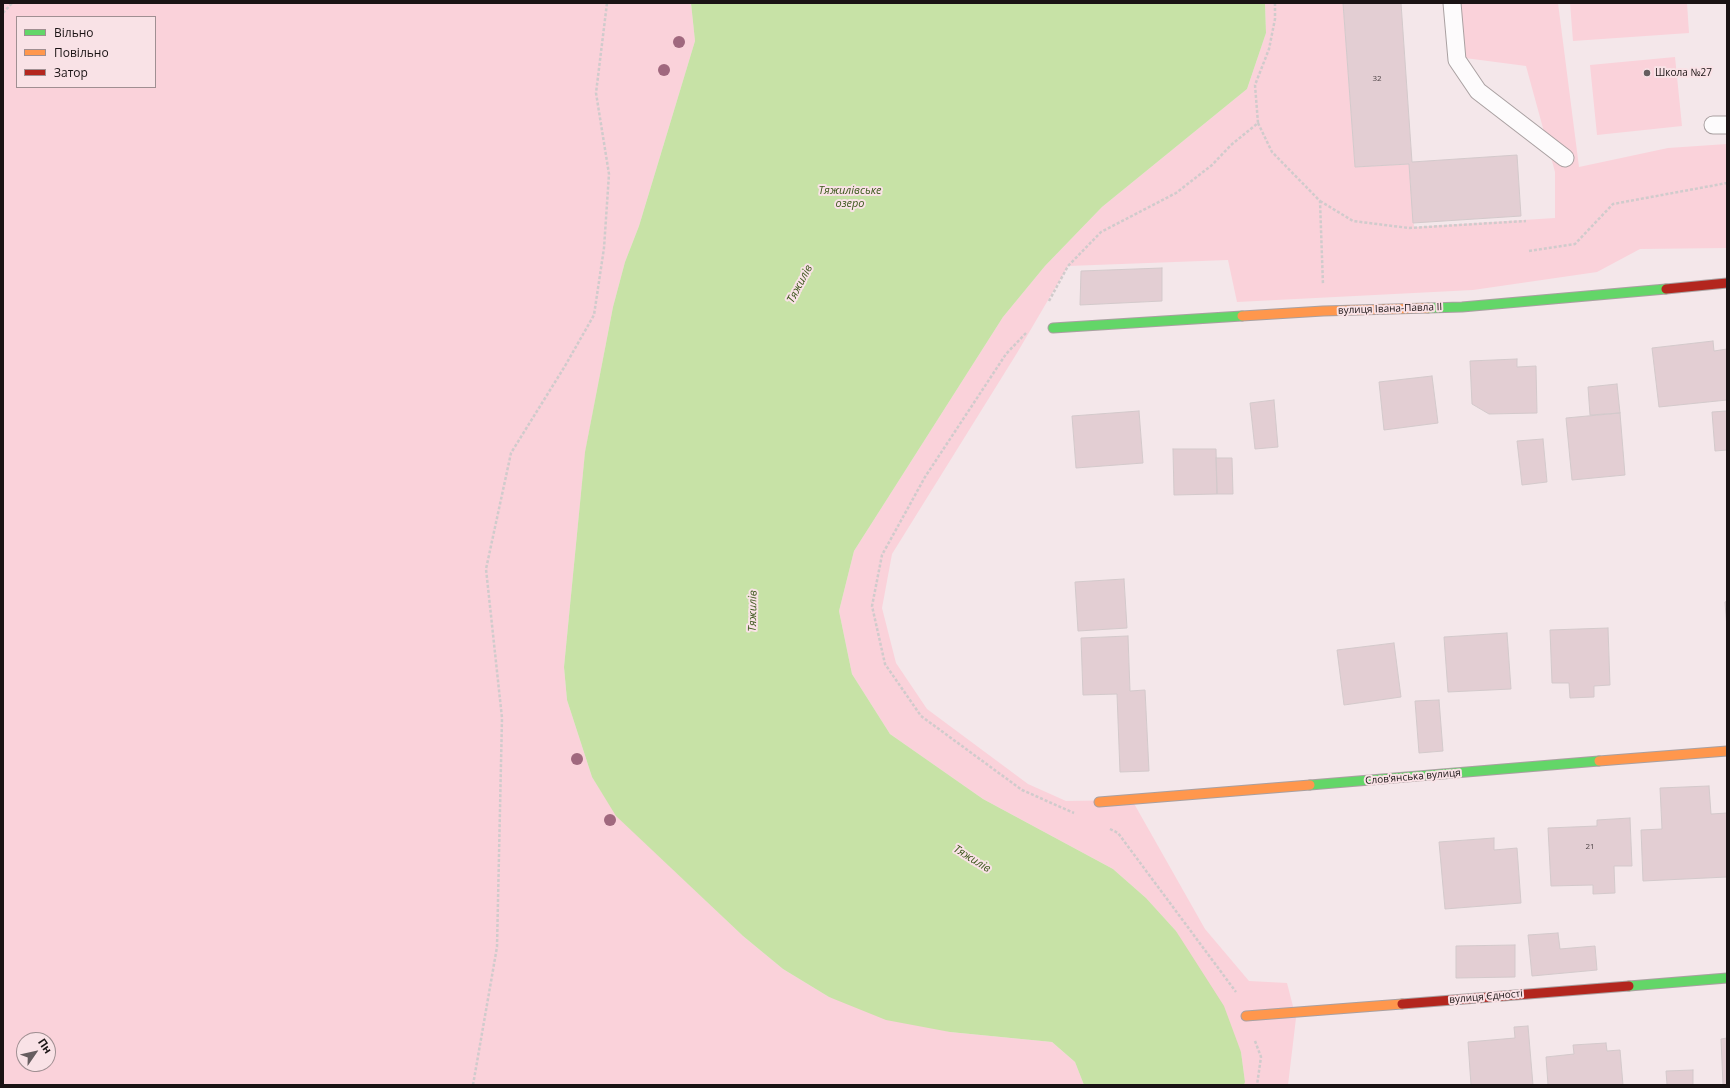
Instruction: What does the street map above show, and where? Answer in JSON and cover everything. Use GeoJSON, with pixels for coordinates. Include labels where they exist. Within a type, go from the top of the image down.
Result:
{"type":"FeatureCollection","features":[{"type":"Feature","properties":{"kind":"street","name":"вулиця Івана-Павла II"},"geometry":{"type":"LineString","coordinates":[[1053,328],[1324,311],[1462,307],[1727,283]]}},
{"type":"Feature","properties":{"kind":"street","name":"Словʼянська вулиця"},"geometry":{"type":"LineString","coordinates":[[1099,802],[1727,751]]}},
{"type":"Feature","properties":{"kind":"street","name":"вулиця Єдності"},"geometry":{"type":"LineString","coordinates":[[1246,1016],[1727,978]]}},
{"type":"Feature","properties":{"kind":"lane"},"geometry":{"type":"LineString","coordinates":[[1452,3],[1457,60],[1478,91],[1565,158]]}},
{"type":"Feature","properties":{"kind":"path"},"geometry":{"type":"LineString","coordinates":[[3,13],[12,3]]}},
{"type":"Feature","properties":{"kind":"path"},"geometry":{"type":"LineString","coordinates":[[473,1085],[497,947],[502,718],[486,569],[511,453],[565,366],[594,315],[604,248],[609,174],[596,93],[607,3]]}},
{"type":"Feature","properties":{"kind":"path"},"geometry":{"type":"LineString","coordinates":[[1274,3],[1275,19],[1269,49],[1255,85],[1258,123],[1272,152],[1320,201],[1353,221],[1409,228],[1526,221]]}},
{"type":"Feature","properties":{"kind":"path"},"geometry":{"type":"LineString","coordinates":[[1077,814],[1022,790],[921,716],[885,664],[872,606],[882,554],[925,477],[1006,354],[1038,321],[1068,266],[1101,232],[1176,193],[1212,166],[1231,145],[1258,123]]}},
{"type":"Feature","properties":{"kind":"path"},"geometry":{"type":"LineString","coordinates":[[1529,251],[1575,244],[1613,204],[1727,184]]}},
{"type":"Feature","properties":{"kind":"path"},"geometry":{"type":"LineString","coordinates":[[1320,201],[1324,311]]}},
{"type":"Feature","properties":{"kind":"path"},"geometry":{"type":"LineString","coordinates":[[1038,321],[1053,328]]}},
{"type":"Feature","properties":{"kind":"path"},"geometry":{"type":"LineString","coordinates":[[1104,827],[1118,833],[1239,997],[1261,1057],[1257,1085]]}},
{"type":"Feature","properties":{"kind":"shaded area"},"geometry":{"type":"Polygon","coordinates":[[[3,3],[691,3],[695,41],[639,226],[625,262],[613,307],[585,453],[564,667],[567,700],[592,777],[617,816],[743,936],[783,969],[829,997],[950,1032],[1052,1042],[1075,1062],[1084,1085],[3,1085],[3,3]]]}},
{"type":"Feature","properties":{"kind":"shaded area"},"geometry":{"type":"Polygon","coordinates":[[[1265,3],[1343,3],[1355,167],[1409,164],[1414,227],[1555,218],[1555,172],[1526,66],[1465,58],[1461,3],[1558,3],[1579,167],[1668,148],[1727,144],[1727,248],[1640,249],[1597,272],[1473,290],[1237,302],[1228,260],[1068,266],[1017,353],[892,554],[882,608],[896,663],[927,709],[1028,784],[1066,801],[1132,800],[1205,929],[1249,981],[1287,983],[1296,1018],[1288,1085],[1244,1085],[1245,1082],[1241,1052],[1176,931],[1146,898],[1113,869],[983,799],[890,734],[852,674],[839,611],[854,551],[1003,317],[1045,266],[1102,207],[1247,89],[1266,33],[1265,3]]]}},
{"type":"Feature","properties":{"kind":"shaded area"},"geometry":{"type":"Polygon","coordinates":[[[1570,3],[1687,3],[1689,33],[1573,41],[1570,3]]]}},
{"type":"Feature","properties":{"kind":"shaded area"},"geometry":{"type":"Polygon","coordinates":[[[1675,57],[1682,126],[1597,135],[1590,65],[1675,57]]]}},
{"type":"Feature","properties":{"kind":"water","name":"Тяжилівське озеро"},"geometry":{"type":"Polygon","coordinates":[[[691,3],[1265,3],[1266,33],[1247,89],[1102,207],[1045,266],[1003,317],[854,551],[839,611],[852,674],[890,734],[983,799],[1113,869],[1146,898],[1176,931],[1224,1006],[1241,1052],[1245,1082],[1244,1085],[1084,1085],[1075,1062],[1052,1042],[950,1032],[886,1020],[829,997],[783,969],[743,936],[616,816],[592,777],[567,700],[564,667],[585,452],[613,307],[625,262],[639,226],[695,41],[691,3]]]}},
{"type":"Feature","properties":{"kind":"building"},"geometry":{"type":"Polygon","coordinates":[[[1343,3],[1401,3],[1412,162],[1517,155],[1521,216],[1413,223],[1409,164],[1355,167],[1343,3]]]}},
{"type":"Feature","properties":{"kind":"building"},"geometry":{"type":"Polygon","coordinates":[[[1162,268],[1162,301],[1080,305],[1081,271],[1162,268]]]}},
{"type":"Feature","properties":{"kind":"building"},"geometry":{"type":"Polygon","coordinates":[[[1713,341],[1714,351],[1727,349],[1727,400],[1659,407],[1652,348],[1713,341]]]}},
{"type":"Feature","properties":{"kind":"building"},"geometry":{"type":"Polygon","coordinates":[[[1517,359],[1517,367],[1536,366],[1537,413],[1489,414],[1472,404],[1470,361],[1517,359]]]}},
{"type":"Feature","properties":{"kind":"building"},"geometry":{"type":"Polygon","coordinates":[[[1432,376],[1438,423],[1384,430],[1379,382],[1432,376]]]}},
{"type":"Feature","properties":{"kind":"building"},"geometry":{"type":"Polygon","coordinates":[[[1617,384],[1620,413],[1590,415],[1588,387],[1617,384]]]}},
{"type":"Feature","properties":{"kind":"building"},"geometry":{"type":"Polygon","coordinates":[[[1274,400],[1278,447],[1255,449],[1250,403],[1274,400]]]}},
{"type":"Feature","properties":{"kind":"building"},"geometry":{"type":"Polygon","coordinates":[[[1139,411],[1143,463],[1076,468],[1072,416],[1139,411]]]}},
{"type":"Feature","properties":{"kind":"building"},"geometry":{"type":"Polygon","coordinates":[[[1727,411],[1727,450],[1715,451],[1712,412],[1727,411]]]}},
{"type":"Feature","properties":{"kind":"building"},"geometry":{"type":"Polygon","coordinates":[[[1620,413],[1625,475],[1572,480],[1566,418],[1620,413]]]}},
{"type":"Feature","properties":{"kind":"building"},"geometry":{"type":"Polygon","coordinates":[[[1543,439],[1547,482],[1522,485],[1517,441],[1543,439]]]}},
{"type":"Feature","properties":{"kind":"building"},"geometry":{"type":"Polygon","coordinates":[[[1173,449],[1216,449],[1217,494],[1174,495],[1173,449]]]}},
{"type":"Feature","properties":{"kind":"building"},"geometry":{"type":"Polygon","coordinates":[[[1216,458],[1232,458],[1233,494],[1217,494],[1216,458]]]}},
{"type":"Feature","properties":{"kind":"building"},"geometry":{"type":"Polygon","coordinates":[[[1124,579],[1127,628],[1078,631],[1075,582],[1124,579]]]}},
{"type":"Feature","properties":{"kind":"building"},"geometry":{"type":"Polygon","coordinates":[[[1727,601],[1727,628],[1725,602],[1727,601]]]}},
{"type":"Feature","properties":{"kind":"building"},"geometry":{"type":"Polygon","coordinates":[[[1608,628],[1610,685],[1594,686],[1594,697],[1570,698],[1569,683],[1552,683],[1550,630],[1608,628]]]}},
{"type":"Feature","properties":{"kind":"building"},"geometry":{"type":"Polygon","coordinates":[[[1507,633],[1511,689],[1448,692],[1444,637],[1507,633]]]}},
{"type":"Feature","properties":{"kind":"building"},"geometry":{"type":"Polygon","coordinates":[[[1128,636],[1130,691],[1145,690],[1149,771],[1120,772],[1117,694],[1083,695],[1081,638],[1128,636]]]}},
{"type":"Feature","properties":{"kind":"building"},"geometry":{"type":"Polygon","coordinates":[[[1394,643],[1401,697],[1344,705],[1337,650],[1394,643]]]}},
{"type":"Feature","properties":{"kind":"building"},"geometry":{"type":"Polygon","coordinates":[[[1439,700],[1443,751],[1419,753],[1415,701],[1439,700]]]}},
{"type":"Feature","properties":{"kind":"building"},"geometry":{"type":"Polygon","coordinates":[[[1709,786],[1711,814],[1727,813],[1727,877],[1643,881],[1641,830],[1662,829],[1660,788],[1709,786]]]}},
{"type":"Feature","properties":{"kind":"building"},"geometry":{"type":"Polygon","coordinates":[[[1630,818],[1632,866],[1614,866],[1615,893],[1593,894],[1593,885],[1551,886],[1548,828],[1597,826],[1597,820],[1630,818]]]}},
{"type":"Feature","properties":{"kind":"building"},"geometry":{"type":"Polygon","coordinates":[[[1494,838],[1494,850],[1517,848],[1521,903],[1445,909],[1439,842],[1494,838]]]}},
{"type":"Feature","properties":{"kind":"building"},"geometry":{"type":"Polygon","coordinates":[[[1558,933],[1560,949],[1595,946],[1597,970],[1532,976],[1528,935],[1558,933]]]}},
{"type":"Feature","properties":{"kind":"building"},"geometry":{"type":"Polygon","coordinates":[[[1515,945],[1515,977],[1456,978],[1456,946],[1515,945]]]}},
{"type":"Feature","properties":{"kind":"building"},"geometry":{"type":"Polygon","coordinates":[[[1528,1026],[1533,1085],[1471,1085],[1468,1042],[1515,1038],[1514,1027],[1528,1026]]]}},
{"type":"Feature","properties":{"kind":"building"},"geometry":{"type":"Polygon","coordinates":[[[1727,1038],[1727,1085],[1723,1085],[1721,1039],[1727,1038]]]}},
{"type":"Feature","properties":{"kind":"building"},"geometry":{"type":"Polygon","coordinates":[[[1606,1043],[1607,1051],[1620,1050],[1623,1085],[1548,1085],[1546,1057],[1574,1054],[1573,1045],[1606,1043]]]}},
{"type":"Feature","properties":{"kind":"building"},"geometry":{"type":"Polygon","coordinates":[[[1693,1070],[1693,1085],[1667,1085],[1666,1071],[1693,1070]]]}},
{"type":"Feature","properties":{"kind":"traffic: fast"},"geometry":{"type":"LineString","coordinates":[[1428,308],[1462,307],[1666,289]]}},
{"type":"Feature","properties":{"kind":"traffic: fast"},"geometry":{"type":"LineString","coordinates":[[1053,328],[1242,316]]}},
{"type":"Feature","properties":{"kind":"traffic: fast"},"geometry":{"type":"LineString","coordinates":[[1310,785],[1599,761]]}},
{"type":"Feature","properties":{"kind":"traffic: fast"},"geometry":{"type":"LineString","coordinates":[[1629,986],[1727,978]]}},
{"type":"Feature","properties":{"kind":"traffic: slow"},"geometry":{"type":"LineString","coordinates":[[1242,316],[1323,311],[1428,308]]}},
{"type":"Feature","properties":{"kind":"traffic: slow"},"geometry":{"type":"LineString","coordinates":[[1599,761],[1727,751]]}},
{"type":"Feature","properties":{"kind":"traffic: slow"},"geometry":{"type":"LineString","coordinates":[[1099,802],[1310,785]]}},
{"type":"Feature","properties":{"kind":"traffic: slow"},"geometry":{"type":"LineString","coordinates":[[1246,1016],[1402,1004]]}},
{"type":"Feature","properties":{"kind":"traffic: jam"},"geometry":{"type":"LineString","coordinates":[[1666,289],[1727,283]]}},
{"type":"Feature","properties":{"kind":"traffic: jam"},"geometry":{"type":"LineString","coordinates":[[1402,1004],[1629,986]]}},
{"type":"Feature","properties":{"kind":"place","name":"Школа №27"},"geometry":{"type":"Point","coordinates":[1647,73]}},
{"type":"Feature","properties":{"kind":"water label","name":"Тяжилів"},"geometry":{"type":"Point","coordinates":[800,284]}},
{"type":"Feature","properties":{"kind":"water label","name":"Тяжилів"},"geometry":{"type":"Point","coordinates":[753,611]}},
{"type":"Feature","properties":{"kind":"water label","name":"Тяжилів"},"geometry":{"type":"Point","coordinates":[972,859]}}]}
